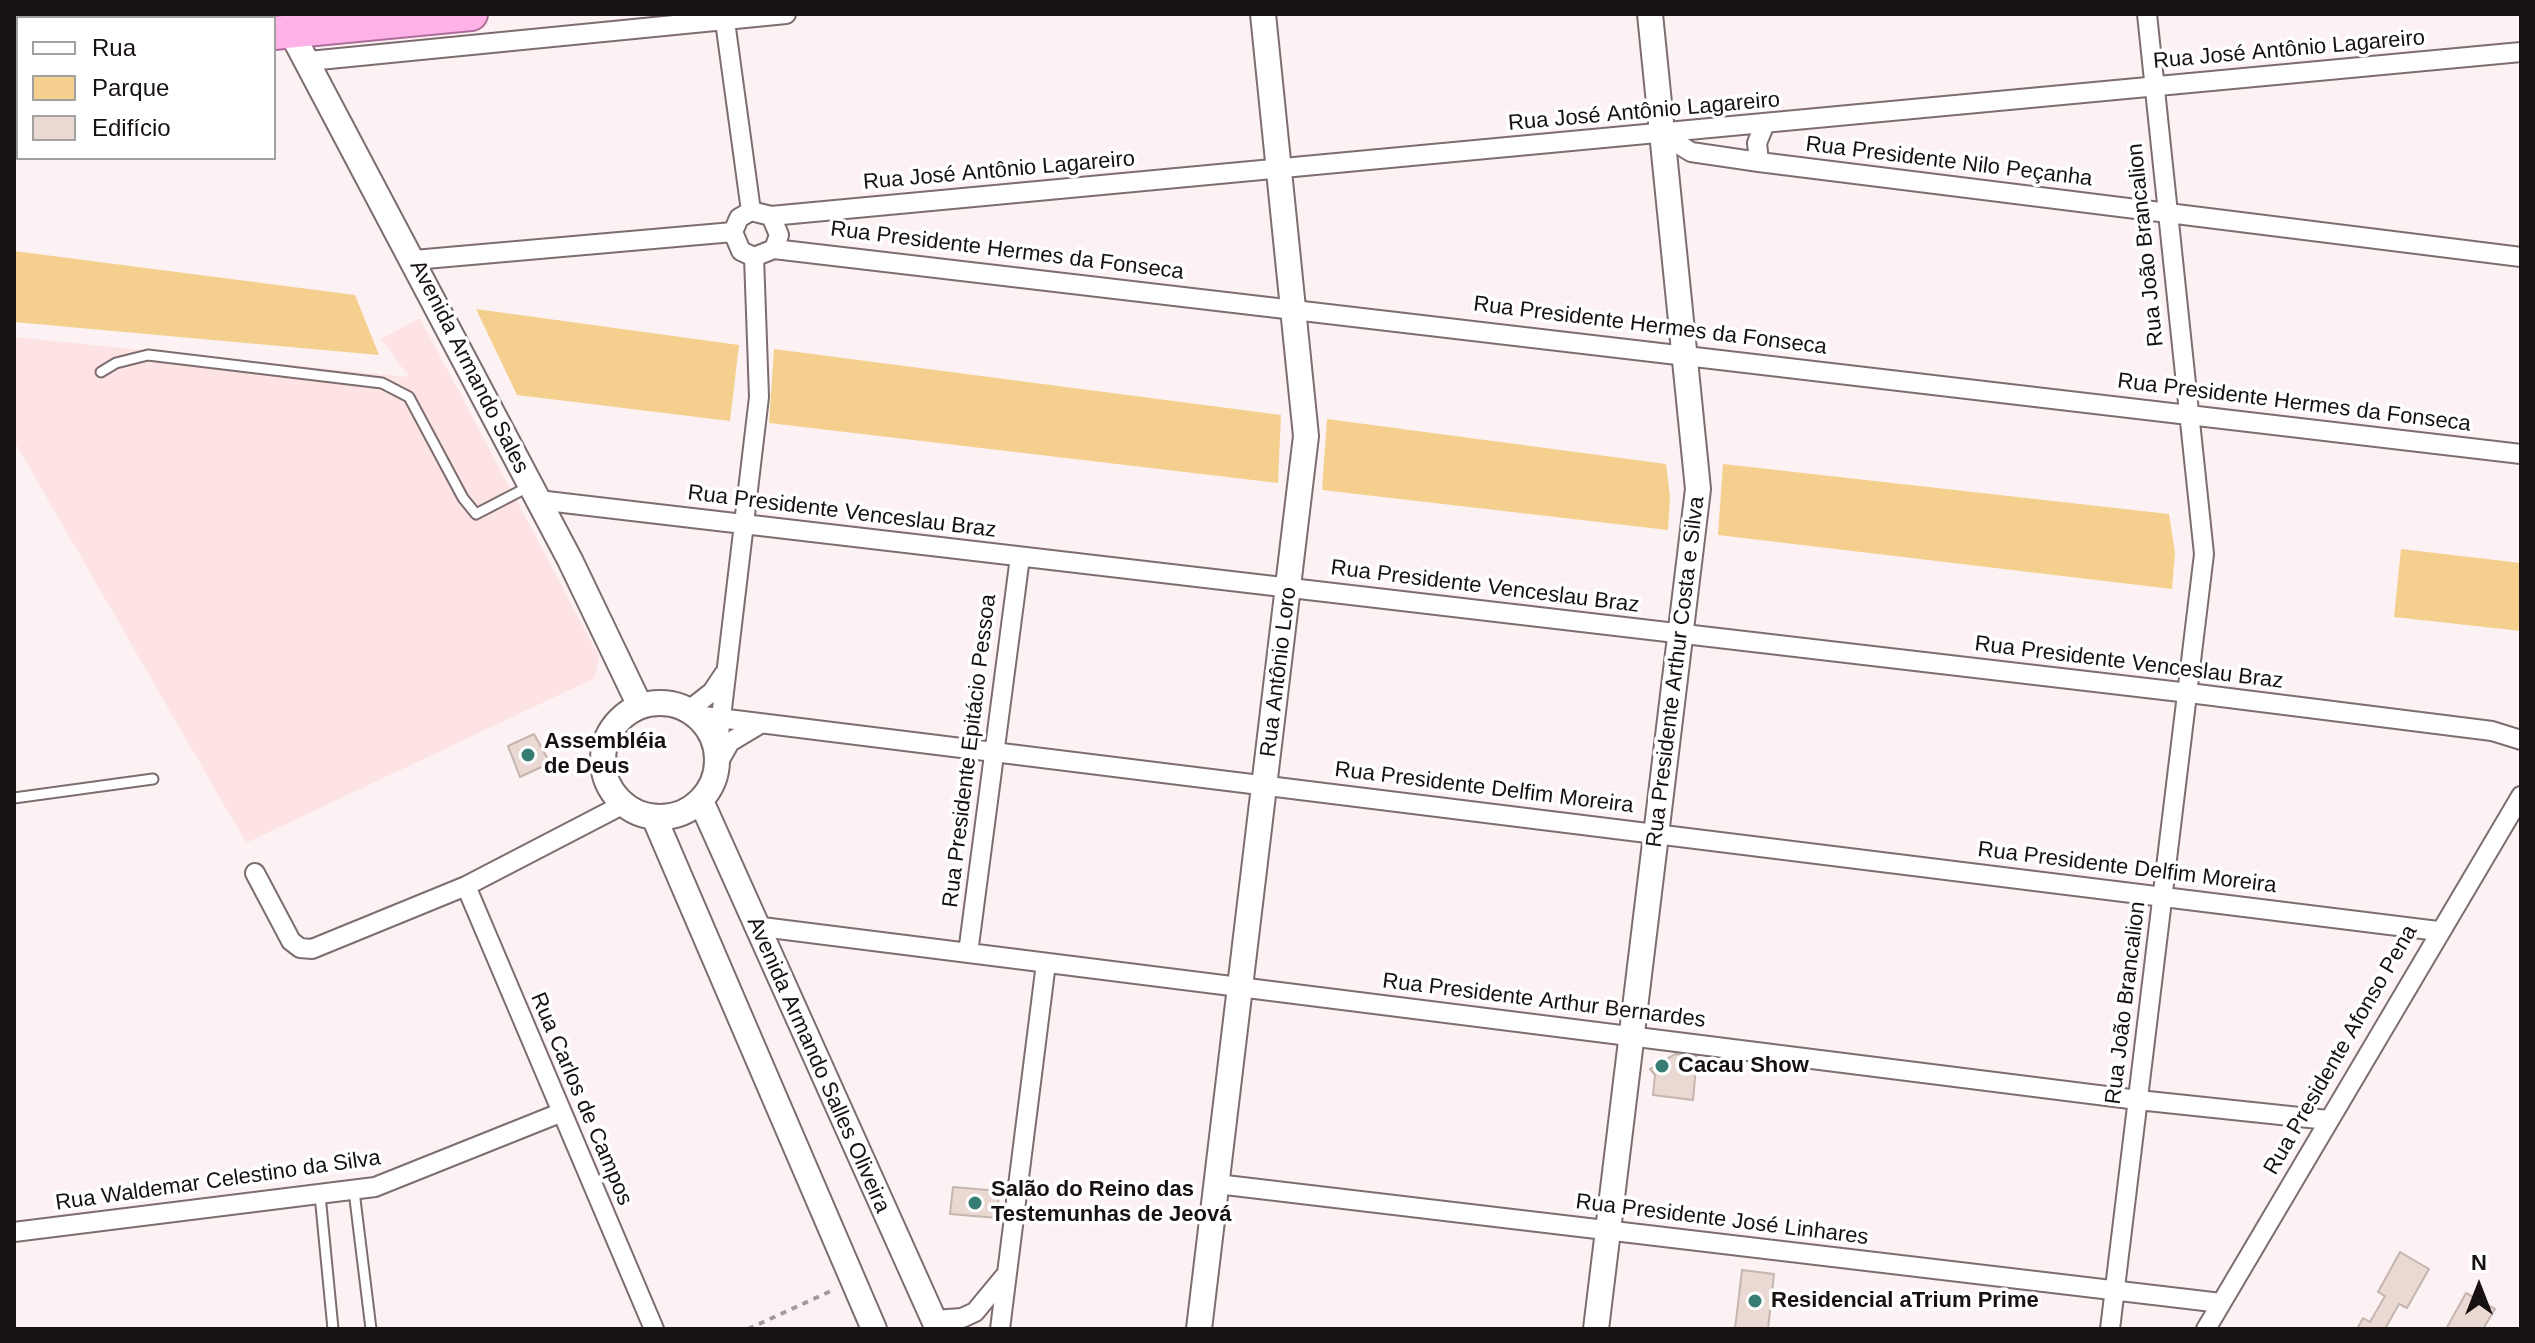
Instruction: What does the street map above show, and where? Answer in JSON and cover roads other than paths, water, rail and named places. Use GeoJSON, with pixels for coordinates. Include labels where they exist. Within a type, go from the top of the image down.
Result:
{"type":"FeatureCollection","features":[{"type":"Feature","properties":{"kind":"highway"},"geometry":{"type":"LineString","coordinates":[[282,26],[471,14]]}},
{"type":"Feature","properties":{"kind":"street"},"geometry":{"type":"LineString","coordinates":[[309,61],[724,17],[786,14]]}},
{"type":"Feature","properties":{"kind":"street","name":"Rua Antônio Loro"},"geometry":{"type":"LineString","coordinates":[[1199,1329],[1306,436],[1263,14]]}},
{"type":"Feature","properties":{"kind":"street","name":"Rua Presidente Arthur Costa e Silva"},"geometry":{"type":"LineString","coordinates":[[1596,1329],[1698,489],[1650,14]]}},
{"type":"Feature","properties":{"kind":"street","name":"Rua João Brancalion"},"geometry":{"type":"LineString","coordinates":[[2110,1329],[2204,554],[2147,14]]}},
{"type":"Feature","properties":{"kind":"street"},"geometry":{"type":"LineString","coordinates":[[724,17],[751,211]]}},
{"type":"Feature","properties":{"kind":"street","name":"Avenida Armando Sales"},"geometry":{"type":"LineString","coordinates":[[282,26],[309,61],[414,260],[640,706]]}},
{"type":"Feature","properties":{"kind":"street","name":"Rua José Antônio Lagareiro"},"geometry":{"type":"LineString","coordinates":[[771,216],[1764,126],[2521,52]]}},
{"type":"Feature","properties":{"kind":"street"},"geometry":{"type":"LineString","coordinates":[[1759,162],[1757,143],[1764,126]]}},
{"type":"Feature","properties":{"kind":"street","name":"Rua Presidente Nilo Peçanha"},"geometry":{"type":"LineString","coordinates":[[1662,134],[1691,152],[1759,162],[2521,257]]}},
{"type":"Feature","properties":{"kind":"street"},"geometry":{"type":"LineString","coordinates":[[751,211],[771,216],[779,228],[774,249],[754,257],[737,246],[733,232],[739,218],[751,211]]}},
{"type":"Feature","properties":{"kind":"street"},"geometry":{"type":"LineString","coordinates":[[414,260],[733,232]]}},
{"type":"Feature","properties":{"kind":"street","name":"Rua Presidente Hermes da Fonseca"},"geometry":{"type":"LineString","coordinates":[[774,249],[2521,454]]}},
{"type":"Feature","properties":{"kind":"street"},"geometry":{"type":"LineString","coordinates":[[718,757],[710,731],[692,712],[666,703],[640,706],[616,723],[603,754],[609,786],[624,804],[654,817],[679,814],[701,801],[715,777],[718,757],[759,388],[754,257]]}},
{"type":"Feature","properties":{"kind":"street","name":"Rua Presidente Venceslau Braz"},"geometry":{"type":"LineString","coordinates":[[534,493],[744,524],[2189,693],[2492,731],[2521,740]]}},
{"type":"Feature","properties":{"kind":"street","name":"Rua Presidente Epitácio Pessoa"},"geometry":{"type":"LineString","coordinates":[[968,953],[1020,557]]}},
{"type":"Feature","properties":{"kind":"street"},"geometry":{"type":"LineString","coordinates":[[692,712],[712,692],[727,668]]}},
{"type":"Feature","properties":{"kind":"street","name":"Rua Presidente Delfim Moreira"},"geometry":{"type":"LineString","coordinates":[[692,712],[2438,931]]}},
{"type":"Feature","properties":{"kind":"street"},"geometry":{"type":"LineString","coordinates":[[718,757],[740,733],[763,723]]}},
{"type":"Feature","properties":{"kind":"street","name":"Rua Presidente Afonso Pena"},"geometry":{"type":"LineString","coordinates":[[2206,1329],[2438,931],[2521,796]]}},
{"type":"Feature","properties":{"kind":"street","name":"Avenida Armando Salles Oliveira"},"geometry":{"type":"LineString","coordinates":[[701,801],[754,926],[936,1324]]}},
{"type":"Feature","properties":{"kind":"street"},"geometry":{"type":"LineString","coordinates":[[255,873],[291,941],[312,949],[466,886],[624,804]]}},
{"type":"Feature","properties":{"kind":"street"},"geometry":{"type":"LineString","coordinates":[[654,817],[874,1329]]}},
{"type":"Feature","properties":{"kind":"street","name":"Rua Carlos de Campos"},"geometry":{"type":"LineString","coordinates":[[466,886],[649,1327]]}},
{"type":"Feature","properties":{"kind":"street","name":"Rua Presidente Arthur Bernardes"},"geometry":{"type":"LineString","coordinates":[[754,926],[2138,1100],[2328,1120]]}},
{"type":"Feature","properties":{"kind":"street"},"geometry":{"type":"LineString","coordinates":[[1000,1329],[1046,963]]}},
{"type":"Feature","properties":{"kind":"street","name":"Rua Waldemar Celestino da Silva"},"geometry":{"type":"LineString","coordinates":[[14,1232],[354,1191],[399,1180],[560,1113]]}},
{"type":"Feature","properties":{"kind":"street","name":"Rua Presidente José Linhares"},"geometry":{"type":"LineString","coordinates":[[1217,1184],[2221,1303]]}},
{"type":"Feature","properties":{"kind":"street"},"geometry":{"type":"LineString","coordinates":[[936,1324],[975,1312],[1006,1274]]}},
{"type":"Feature","properties":{"kind":"lane"},"geometry":{"type":"LineString","coordinates":[[101,372],[116,363],[148,355],[382,383],[409,397],[463,498],[476,514],[534,493]]}},
{"type":"Feature","properties":{"kind":"lane"},"geometry":{"type":"LineString","coordinates":[[14,798],[153,779]]}},
{"type":"Feature","properties":{"kind":"lane"},"geometry":{"type":"LineString","coordinates":[[354,1191],[371,1329]]}},
{"type":"Feature","properties":{"kind":"lane"},"geometry":{"type":"LineString","coordinates":[[320,1195],[333,1329]]}},
{"type":"Feature","properties":{"kind":"place","name":"Assembléia de Deus"},"geometry":{"type":"Point","coordinates":[528,755]}},
{"type":"Feature","properties":{"kind":"place","name":"Cacau Show"},"geometry":{"type":"Point","coordinates":[1662,1066]}},
{"type":"Feature","properties":{"kind":"place","name":"Salão do Reino das Testemunhas de Jeová"},"geometry":{"type":"Point","coordinates":[975,1203]}},
{"type":"Feature","properties":{"kind":"place","name":"Residencial aTrium Prime"},"geometry":{"type":"Point","coordinates":[1755,1301]}}]}
